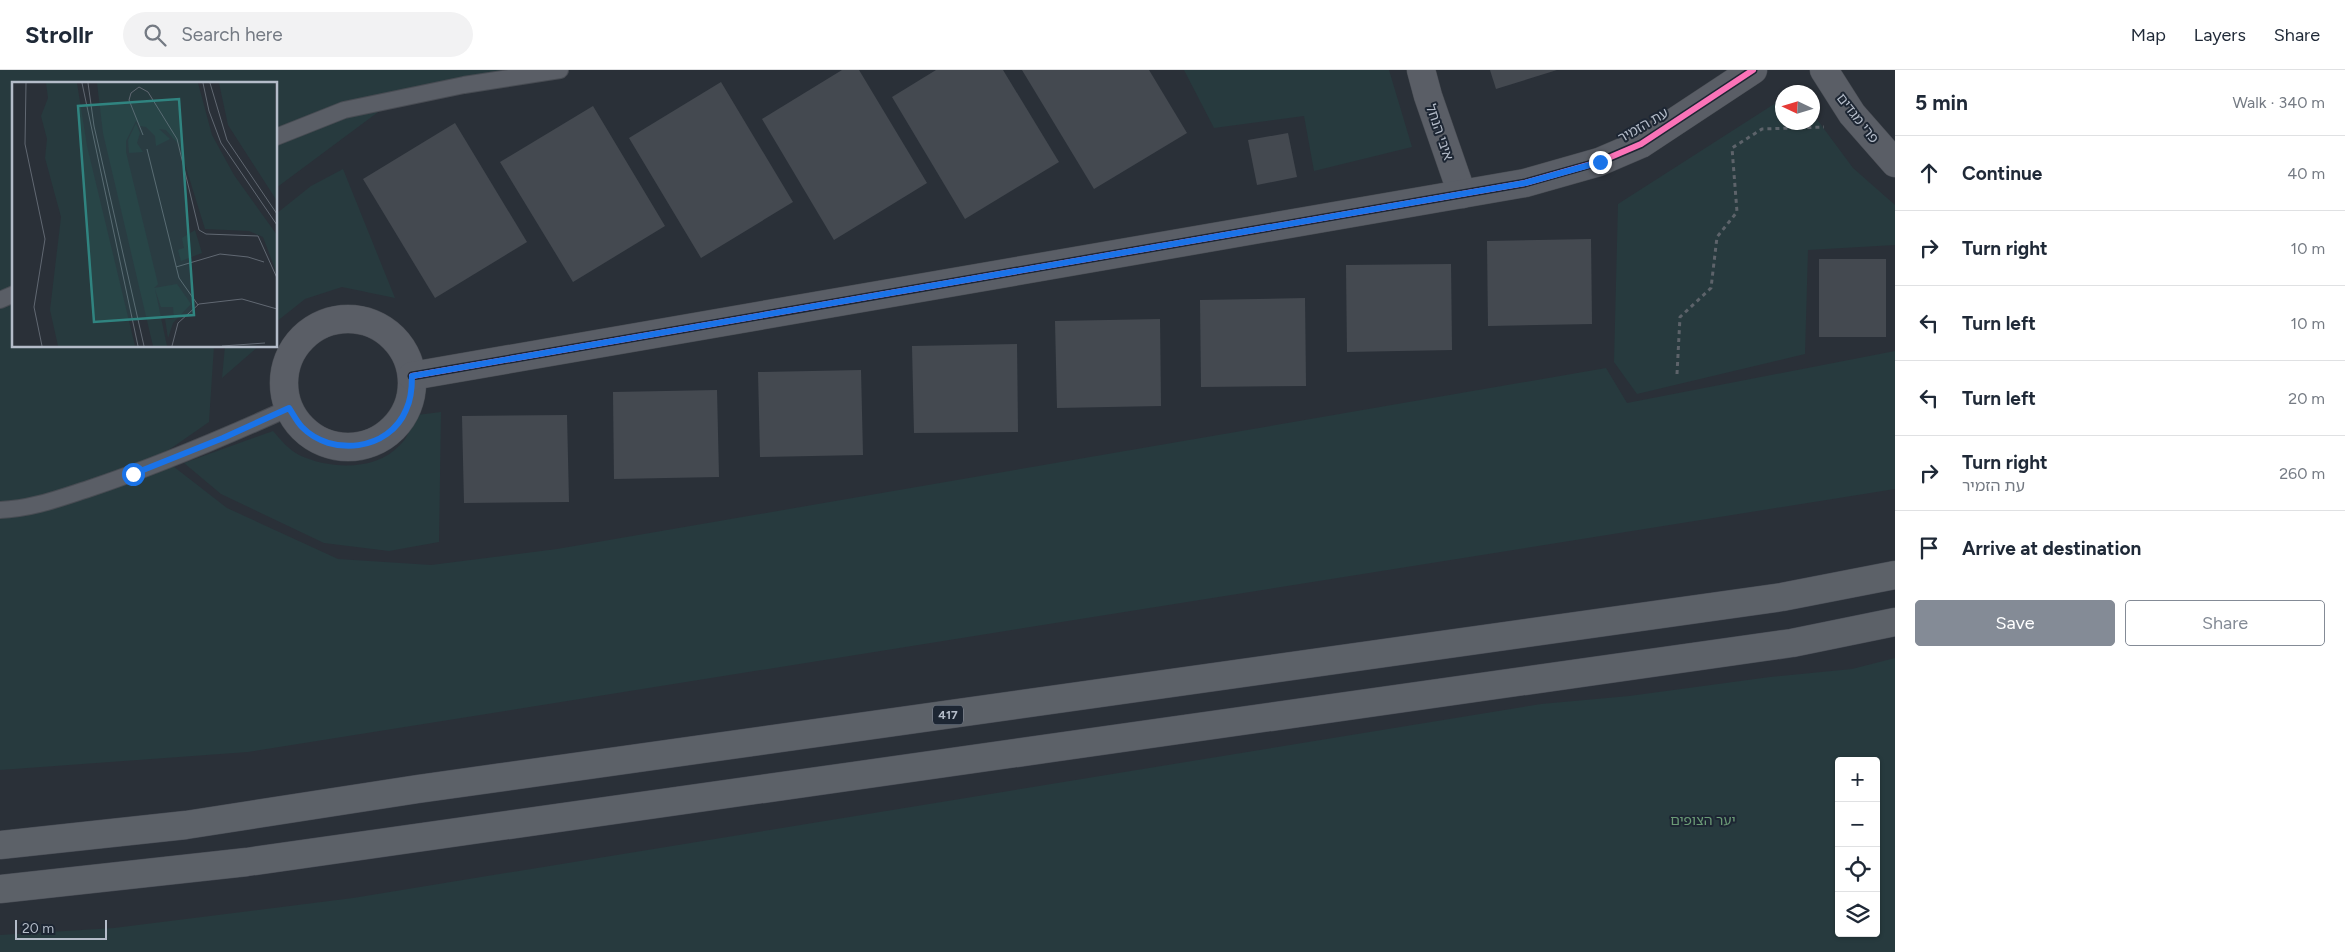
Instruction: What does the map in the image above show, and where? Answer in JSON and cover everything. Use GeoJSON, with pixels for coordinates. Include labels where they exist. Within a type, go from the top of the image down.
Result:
{"type":"FeatureCollection","features":[{"type":"Feature","properties":{"kind":"main road","name":"417"},"geometry":{"type":"LineString","coordinates":[[0,845],[186,825],[428,788],[1772,598],[1895,575]]}},
{"type":"Feature","properties":{"kind":"main road"},"geometry":{"type":"LineString","coordinates":[[0,889],[247,862],[1792,643],[1895,622]]}},
{"type":"Feature","properties":{"kind":"street","name":"איבי הנחל"},"geometry":{"type":"LineString","coordinates":[[1421,70],[1428,96],[1462,194]]}},
{"type":"Feature","properties":{"kind":"street","name":"עת הזמיר"},"geometry":{"type":"LineString","coordinates":[[412,376],[1525,183],[1600,162],[1641,144],[1752,70]]}},
{"type":"Feature","properties":{"kind":"street","name":"פרי מגדים"},"geometry":{"type":"LineString","coordinates":[[1824,70],[1852,114],[1895,163]]}},
{"type":"Feature","properties":{"kind":"street"},"geometry":{"type":"LineString","coordinates":[[354,318],[375,324],[394,336],[406,355],[412,376],[412,390],[406,412],[392,430],[374,442],[363,446],[340,447],[319,440],[301,427],[289,408],[284,386],[286,366],[295,346],[311,330],[331,320],[354,318]]}},
{"type":"Feature","properties":{"kind":"lane"},"geometry":{"type":"LineString","coordinates":[[278,136],[344,110],[464,85],[560,70]]}},
{"type":"Feature","properties":{"kind":"lane"},"geometry":{"type":"LineString","coordinates":[[0,300],[12,295]]}},
{"type":"Feature","properties":{"kind":"lane"},"geometry":{"type":"LineString","coordinates":[[0,510],[39,505],[133,474],[223,438],[289,408]]}},
{"type":"Feature","properties":{"kind":"path"},"geometry":{"type":"LineString","coordinates":[[1676,374],[1680,317],[1711,288],[1716,237],[1737,212],[1732,148],[1762,129],[1862,125]]}},
{"type":"Feature","properties":{"kind":"green space"},"geometry":{"type":"Polygon","coordinates":[[[0,70],[502,70],[401,95],[278,187],[278,82],[12,82],[12,348],[214,348],[209,422],[160,456],[227,508],[338,559],[431,565],[557,549],[1606,368],[1627,403],[1895,351],[1895,489],[248,752],[0,770],[0,70]]]}},
{"type":"Feature","properties":{"kind":"green space"},"geometry":{"type":"Polygon","coordinates":[[[1184,70],[1389,70],[1412,147],[1314,171],[1304,116],[1214,128],[1184,70]]]}},
{"type":"Feature","properties":{"kind":"green space"},"geometry":{"type":"Polygon","coordinates":[[[1775,103],[1775,130],[1820,130],[1820,123],[1853,168],[1895,205],[1895,245],[1808,250],[1805,354],[1637,394],[1614,362],[1618,204],[1775,103]]]}},
{"type":"Feature","properties":{"kind":"green space"},"geometry":{"type":"Polygon","coordinates":[[[343,169],[395,298],[342,287],[305,299],[278,320],[278,212],[311,186],[343,169]]]}},
{"type":"Feature","properties":{"kind":"green space"},"geometry":{"type":"Polygon","coordinates":[[[225,348],[257,348],[222,378],[225,348]]]}},
{"type":"Feature","properties":{"kind":"green space"},"geometry":{"type":"Polygon","coordinates":[[[441,412],[439,542],[389,551],[324,543],[221,494],[184,463],[273,431],[292,450],[311,460],[338,465],[365,464],[390,454],[400,445],[408,435],[417,415],[441,412]]]}},
{"type":"Feature","properties":{"kind":"green space","name":"יער הצופים"},"geometry":{"type":"Polygon","coordinates":[[[1895,658],[1895,952],[0,952],[0,935],[114,928],[353,898],[1541,704],[1629,696],[1770,677],[1852,669],[1895,658]]]}},
{"type":"Feature","properties":{"kind":"building"},"geometry":{"type":"Polygon","coordinates":[[[842,70],[859,70],[927,183],[834,240],[762,119],[842,70]]]}},
{"type":"Feature","properties":{"kind":"building"},"geometry":{"type":"Polygon","coordinates":[[[936,70],[1003,70],[1059,162],[965,219],[892,97],[936,70]]]}},
{"type":"Feature","properties":{"kind":"building"},"geometry":{"type":"Polygon","coordinates":[[[1022,70],[1149,70],[1187,133],[1094,189],[1022,70]]]}},
{"type":"Feature","properties":{"kind":"building"},"geometry":{"type":"Polygon","coordinates":[[[1490,70],[1557,70],[1496,89],[1490,70]]]}},
{"type":"Feature","properties":{"kind":"building"},"geometry":{"type":"Polygon","coordinates":[[[721,82],[793,202],[701,258],[629,138],[721,82]]]}},
{"type":"Feature","properties":{"kind":"building"},"geometry":{"type":"Polygon","coordinates":[[[593,106],[665,226],[573,282],[500,162],[593,106]]]}},
{"type":"Feature","properties":{"kind":"building"},"geometry":{"type":"Polygon","coordinates":[[[455,123],[527,242],[435,298],[363,179],[455,123]]]}},
{"type":"Feature","properties":{"kind":"building"},"geometry":{"type":"Polygon","coordinates":[[[1288,133],[1297,177],[1257,185],[1248,140],[1288,133]]]}},
{"type":"Feature","properties":{"kind":"building"},"geometry":{"type":"Polygon","coordinates":[[[1591,239],[1592,324],[1488,326],[1487,241],[1591,239]]]}},
{"type":"Feature","properties":{"kind":"building"},"geometry":{"type":"Polygon","coordinates":[[[1819,259],[1886,259],[1886,337],[1819,337],[1819,259]]]}},
{"type":"Feature","properties":{"kind":"building"},"geometry":{"type":"Polygon","coordinates":[[[1451,264],[1452,350],[1347,352],[1346,265],[1451,264]]]}},
{"type":"Feature","properties":{"kind":"building"},"geometry":{"type":"Polygon","coordinates":[[[1305,298],[1306,386],[1201,387],[1200,300],[1305,298]]]}},
{"type":"Feature","properties":{"kind":"building"},"geometry":{"type":"Polygon","coordinates":[[[1160,319],[1161,406],[1057,408],[1055,321],[1160,319]]]}},
{"type":"Feature","properties":{"kind":"building"},"geometry":{"type":"Polygon","coordinates":[[[1017,344],[1018,432],[914,433],[912,346],[1017,344]]]}},
{"type":"Feature","properties":{"kind":"building"},"geometry":{"type":"Polygon","coordinates":[[[861,370],[863,455],[760,457],[758,372],[861,370]]]}},
{"type":"Feature","properties":{"kind":"building"},"geometry":{"type":"Polygon","coordinates":[[[717,390],[719,477],[614,479],[613,392],[717,390]]]}},
{"type":"Feature","properties":{"kind":"building"},"geometry":{"type":"Polygon","coordinates":[[[567,415],[569,502],[464,503],[462,416],[567,415]]]}},
{"type":"Feature","properties":{"kind":"cycle path"},"geometry":{"type":"LineString","coordinates":[[412,376],[1525,183],[1599,162],[1641,144],[1753,70]]}},
{"type":"Feature","properties":{"kind":"route"},"geometry":{"type":"LineString","coordinates":[[133,474],[223,438],[289,408],[301,427],[319,440],[340,447],[363,446],[374,442],[392,430],[406,412],[412,390],[412,376],[1525,183],[1564,174],[1600,162]]}}]}
